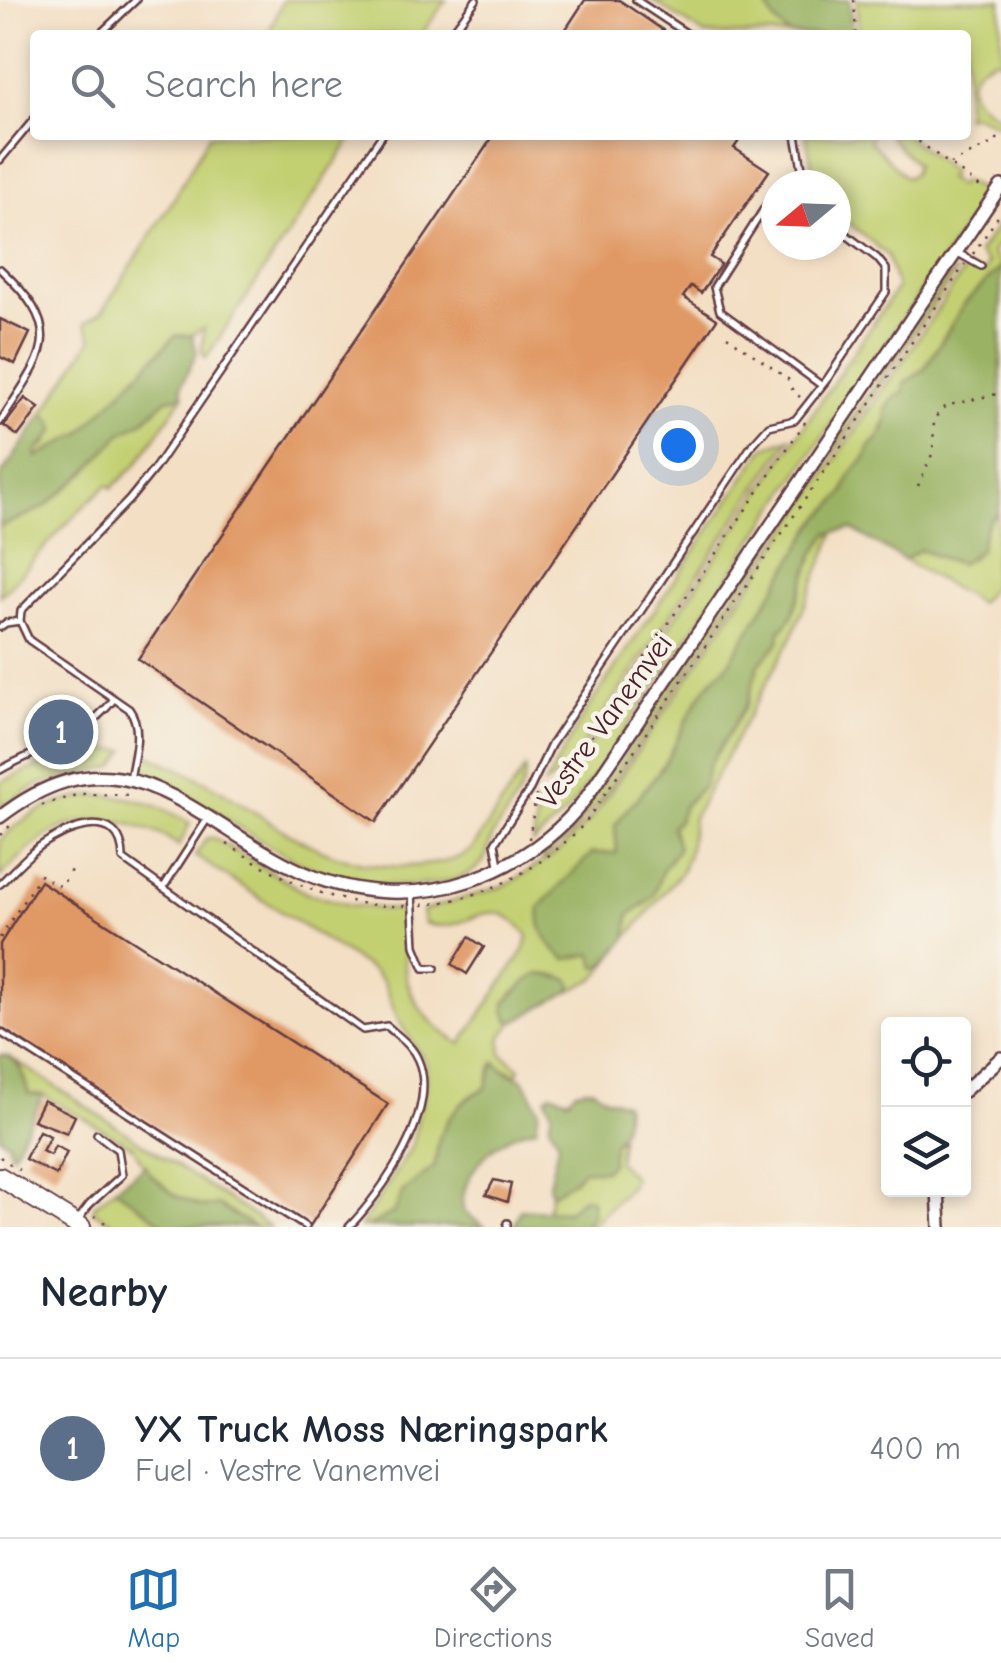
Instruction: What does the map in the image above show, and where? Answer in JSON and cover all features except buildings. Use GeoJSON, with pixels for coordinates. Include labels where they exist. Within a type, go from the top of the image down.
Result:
{"type":"FeatureCollection","features":[{"type":"Feature","properties":{"kind":"main road"},"geometry":{"type":"LineString","coordinates":[[0,1177],[80,1220]]}},
{"type":"Feature","properties":{"kind":"street","name":"Vestre Vanemvei"},"geometry":{"type":"LineString","coordinates":[[0,817],[27,798],[64,783],[98,778],[130,780],[171,793],[289,866],[316,878],[412,899],[539,855],[586,798],[1001,186]]}},
{"type":"Feature","properties":{"kind":"street"},"geometry":{"type":"LineString","coordinates":[[971,1085],[1001,1058]]}},
{"type":"Feature","properties":{"kind":"street"},"geometry":{"type":"LineString","coordinates":[[938,1197],[940,1227]]}},
{"type":"Feature","properties":{"kind":"lane"},"geometry":{"type":"LineString","coordinates":[[104,30],[136,0]]}},
{"type":"Feature","properties":{"kind":"lane"},"geometry":{"type":"LineString","coordinates":[[454,30],[476,0]]}},
{"type":"Feature","properties":{"kind":"lane"},"geometry":{"type":"LineString","coordinates":[[636,0],[681,30]]}},
{"type":"Feature","properties":{"kind":"lane"},"geometry":{"type":"LineString","coordinates":[[0,160],[30,124]]}},
{"type":"Feature","properties":{"kind":"lane"},"geometry":{"type":"LineString","coordinates":[[130,780],[138,732],[136,718],[28,640],[20,621],[22,611],[155,468],[379,140]]}},
{"type":"Feature","properties":{"kind":"lane"},"geometry":{"type":"LineString","coordinates":[[797,140],[802,170]]}},
{"type":"Feature","properties":{"kind":"lane"},"geometry":{"type":"LineString","coordinates":[[761,213],[714,287],[714,297],[720,311],[821,384]]}},
{"type":"Feature","properties":{"kind":"lane"},"geometry":{"type":"LineString","coordinates":[[500,868],[495,843],[530,789],[551,745],[758,437],[769,426],[795,420],[886,292],[886,270],[851,238]]}},
{"type":"Feature","properties":{"kind":"lane"},"geometry":{"type":"LineString","coordinates":[[956,252],[980,266]]}},
{"type":"Feature","properties":{"kind":"lane"},"geometry":{"type":"LineString","coordinates":[[0,269],[41,318],[45,343],[36,365],[0,422]]}},
{"type":"Feature","properties":{"kind":"lane"},"geometry":{"type":"LineString","coordinates":[[0,627],[20,621]]}},
{"type":"Feature","properties":{"kind":"lane"},"geometry":{"type":"LineString","coordinates":[[0,770],[48,749],[105,711],[114,699]]}},
{"type":"Feature","properties":{"kind":"lane"},"geometry":{"type":"LineString","coordinates":[[163,888],[210,816]]}},
{"type":"Feature","properties":{"kind":"lane"},"geometry":{"type":"LineString","coordinates":[[0,884],[49,840],[102,825],[117,834],[123,846],[123,859],[163,888],[363,1030],[387,1026],[410,1046],[422,1072],[421,1094],[406,1148],[350,1227]]}},
{"type":"Feature","properties":{"kind":"lane"},"geometry":{"type":"LineString","coordinates":[[412,899],[418,958],[424,968],[435,968]]}},
{"type":"Feature","properties":{"kind":"lane"},"geometry":{"type":"LineString","coordinates":[[0,1032],[306,1227]]}},
{"type":"Feature","properties":{"kind":"lane"},"geometry":{"type":"LineString","coordinates":[[80,1220],[119,1179],[123,1167],[118,1150],[97,1134]]}},
{"type":"Feature","properties":{"kind":"path"},"geometry":{"type":"LineString","coordinates":[[854,0],[856,30]]}},
{"type":"Feature","properties":{"kind":"path"},"geometry":{"type":"LineString","coordinates":[[948,165],[995,142],[1001,134]]}},
{"type":"Feature","properties":{"kind":"path"},"geometry":{"type":"LineString","coordinates":[[916,140],[984,190]]}},
{"type":"Feature","properties":{"kind":"path"},"geometry":{"type":"LineString","coordinates":[[202,828],[271,872],[311,891],[371,905],[412,899],[442,902],[489,890],[575,833],[600,803],[1001,212]]}},
{"type":"Feature","properties":{"kind":"path"},"geometry":{"type":"LineString","coordinates":[[727,336],[788,379],[793,391],[802,398]]}},
{"type":"Feature","properties":{"kind":"path"},"geometry":{"type":"LineString","coordinates":[[918,486],[933,452],[934,420],[945,406],[1001,393]]}},
{"type":"Feature","properties":{"kind":"path"},"geometry":{"type":"LineString","coordinates":[[539,855],[529,836],[536,796],[567,772],[815,409]]}},
{"type":"Feature","properties":{"kind":"path"},"geometry":{"type":"LineString","coordinates":[[40,806],[80,794],[134,795]]}},
{"type":"Feature","properties":{"kind":"path"},"geometry":{"type":"LineString","coordinates":[[0,835],[14,822]]}},
{"type":"Feature","properties":{"kind":"path"},"geometry":{"type":"LineString","coordinates":[[0,938],[40,875],[61,887],[74,866]]}},
{"type":"Feature","properties":{"kind":"path"},"geometry":{"type":"LineString","coordinates":[[0,1156],[20,1171]]}},
{"type":"Feature","properties":{"kind":"path"},"geometry":{"type":"LineString","coordinates":[[80,1220],[112,1227]]}},
{"type":"Feature","properties":{"kind":"green space"},"geometry":{"type":"Polygon","coordinates":[[[283,0],[446,0],[425,30],[270,30],[283,0]]]}},
{"type":"Feature","properties":{"kind":"green space"},"geometry":{"type":"Polygon","coordinates":[[[652,0],[764,0],[784,30],[697,30],[652,0]]]}},
{"type":"Feature","properties":{"kind":"green space"},"geometry":{"type":"Polygon","coordinates":[[[764,0],[850,0],[852,30],[784,30],[764,0]]]}},
{"type":"Feature","properties":{"kind":"green space"},"geometry":{"type":"Polygon","coordinates":[[[857,0],[1001,0],[1001,62],[996,58],[982,65],[971,81],[971,30],[858,30],[857,0]]]}},
{"type":"Feature","properties":{"kind":"green space"},"geometry":{"type":"Polygon","coordinates":[[[971,89],[985,108],[1001,116],[1001,126],[972,114],[971,89]]]}},
{"type":"Feature","properties":{"kind":"green space"},"geometry":{"type":"Polygon","coordinates":[[[206,140],[351,140],[206,358],[202,352],[204,328],[192,335],[175,336],[81,433],[36,457],[35,452],[48,442],[47,415],[43,414],[92,339],[85,323],[102,312],[206,140]]]}},
{"type":"Feature","properties":{"kind":"green space"},"geometry":{"type":"Polygon","coordinates":[[[807,140],[869,140],[906,178],[913,174],[916,165],[893,140],[912,140],[952,172],[947,178],[958,186],[963,181],[973,186],[984,198],[597,772],[566,813],[533,843],[539,795],[544,798],[559,790],[897,288],[887,255],[851,225],[851,170],[813,170],[807,140]]]}},
{"type":"Feature","properties":{"kind":"green space"},"geometry":{"type":"Polygon","coordinates":[[[1001,221],[1001,241],[992,252],[1001,267],[964,304],[925,368],[904,384],[904,392],[894,398],[881,435],[852,472],[843,494],[814,525],[727,667],[698,700],[664,764],[615,825],[617,853],[592,853],[540,907],[566,959],[592,954],[596,966],[602,966],[620,947],[596,978],[570,991],[572,985],[560,976],[540,974],[512,994],[507,1019],[512,1023],[501,1038],[502,1054],[520,1068],[518,1074],[492,1065],[486,1088],[462,1104],[444,1127],[433,1168],[408,1188],[399,1208],[386,1218],[360,1227],[411,1148],[426,1084],[426,1063],[398,1020],[383,982],[373,971],[195,856],[207,838],[214,838],[306,893],[350,905],[402,911],[405,968],[411,992],[432,1022],[461,1044],[525,949],[528,936],[501,914],[490,913],[440,926],[424,923],[422,911],[507,885],[559,851],[593,817],[965,269],[983,273],[988,264],[978,253],[1001,221]]]}},
{"type":"Feature","properties":{"kind":"green space"},"geometry":{"type":"Polygon","coordinates":[[[1001,267],[1001,499],[998,514],[985,529],[980,550],[960,564],[920,550],[904,560],[852,529],[829,533],[814,554],[791,618],[780,631],[779,642],[759,664],[747,704],[709,765],[703,786],[684,805],[672,826],[678,849],[663,869],[653,897],[629,915],[627,938],[602,966],[596,967],[592,954],[566,959],[545,937],[540,907],[592,853],[617,853],[615,825],[664,764],[698,699],[727,666],[814,525],[843,494],[852,472],[881,435],[887,420],[886,409],[904,392],[904,384],[925,369],[964,304],[1001,267]]]}},
{"type":"Feature","properties":{"kind":"green space"},"geometry":{"type":"Polygon","coordinates":[[[957,270],[600,801],[543,858],[540,853],[579,818],[619,763],[947,277],[957,270]]]}},
{"type":"Feature","properties":{"kind":"green space"},"geometry":{"type":"Polygon","coordinates":[[[192,335],[197,353],[181,386],[183,396],[167,399],[143,421],[122,433],[86,472],[43,508],[0,527],[0,477],[43,414],[53,422],[55,431],[36,452],[37,457],[81,433],[175,336],[192,335]]]}},
{"type":"Feature","properties":{"kind":"green space"},"geometry":{"type":"Polygon","coordinates":[[[183,396],[137,464],[79,511],[0,596],[0,527],[43,508],[86,472],[122,433],[143,421],[167,399],[183,396]]]}},
{"type":"Feature","properties":{"kind":"green space"},"geometry":{"type":"Polygon","coordinates":[[[790,438],[565,772],[545,784],[586,711],[765,447],[790,438]]]}},
{"type":"Feature","properties":{"kind":"green space"},"geometry":{"type":"Polygon","coordinates":[[[998,514],[992,588],[979,603],[904,560],[919,550],[959,564],[976,552],[987,526],[998,514]]]}},
{"type":"Feature","properties":{"kind":"green space"},"geometry":{"type":"Polygon","coordinates":[[[829,532],[834,534],[792,636],[693,818],[682,871],[627,938],[629,915],[646,904],[672,858],[676,840],[672,826],[703,786],[709,765],[747,704],[758,664],[779,642],[814,554],[829,532]]]}},
{"type":"Feature","properties":{"kind":"green space"},"geometry":{"type":"Polygon","coordinates":[[[87,750],[126,750],[114,767],[40,784],[0,807],[0,783],[62,756],[87,750]]]}},
{"type":"Feature","properties":{"kind":"green space"},"geometry":{"type":"Polygon","coordinates":[[[144,753],[211,785],[315,847],[339,857],[392,866],[442,862],[472,849],[525,769],[525,777],[515,801],[493,834],[484,860],[475,870],[443,882],[387,885],[333,875],[285,855],[155,778],[143,764],[144,753]]]}},
{"type":"Feature","properties":{"kind":"green space"},"geometry":{"type":"Polygon","coordinates":[[[94,795],[144,802],[190,823],[179,846],[129,824],[72,824],[42,839],[0,877],[0,840],[10,831],[43,809],[94,795]]]}},
{"type":"Feature","properties":{"kind":"green space"},"geometry":{"type":"Polygon","coordinates":[[[540,974],[569,979],[570,991],[512,1023],[505,1003],[528,980],[540,974]]]}},
{"type":"Feature","properties":{"kind":"green space"},"geometry":{"type":"Polygon","coordinates":[[[0,1055],[17,1063],[29,1094],[43,1095],[13,1154],[9,1143],[0,1137],[0,1055]]]}},
{"type":"Feature","properties":{"kind":"green space"},"geometry":{"type":"Polygon","coordinates":[[[18,1062],[270,1227],[255,1227],[218,1205],[202,1207],[176,1196],[146,1170],[133,1147],[43,1095],[29,1094],[18,1062]]]}},
{"type":"Feature","properties":{"kind":"green space"},"geometry":{"type":"Polygon","coordinates":[[[495,1062],[523,1079],[539,1109],[536,1128],[522,1131],[495,1147],[467,1184],[464,1212],[485,1227],[369,1227],[394,1211],[402,1192],[434,1167],[445,1125],[463,1103],[486,1088],[495,1062]]]}},
{"type":"Feature","properties":{"kind":"green space"},"geometry":{"type":"Polygon","coordinates":[[[592,1088],[606,1098],[625,1103],[624,1126],[613,1143],[611,1164],[604,1170],[583,1170],[551,1194],[549,1184],[559,1141],[550,1125],[552,1113],[546,1098],[551,1093],[568,1099],[575,1091],[592,1088]]]}},
{"type":"Feature","properties":{"kind":"green space"},"geometry":{"type":"Polygon","coordinates":[[[621,1138],[618,1161],[633,1177],[631,1185],[590,1227],[581,1227],[593,1211],[547,1210],[551,1194],[583,1170],[604,1170],[611,1164],[613,1143],[621,1138]]]}},
{"type":"Feature","properties":{"kind":"green space"},"geometry":{"type":"Polygon","coordinates":[[[146,1165],[151,1175],[176,1196],[202,1207],[217,1205],[254,1227],[167,1227],[115,1188],[146,1165]]]}},
{"type":"Feature","properties":{"kind":"green space"},"geometry":{"type":"Polygon","coordinates":[[[115,1188],[167,1227],[118,1227],[93,1211],[115,1188]]]}},
{"type":"Feature","properties":{"kind":"green space"},"geometry":{"type":"Polygon","coordinates":[[[583,1197],[591,1199],[592,1211],[581,1227],[514,1227],[520,1209],[566,1212],[583,1197]]]}},
{"type":"Feature","properties":{"kind":"place","name":"YX Truck Moss Næringspark"},"geometry":{"type":"Point","coordinates":[61,732]}}]}
